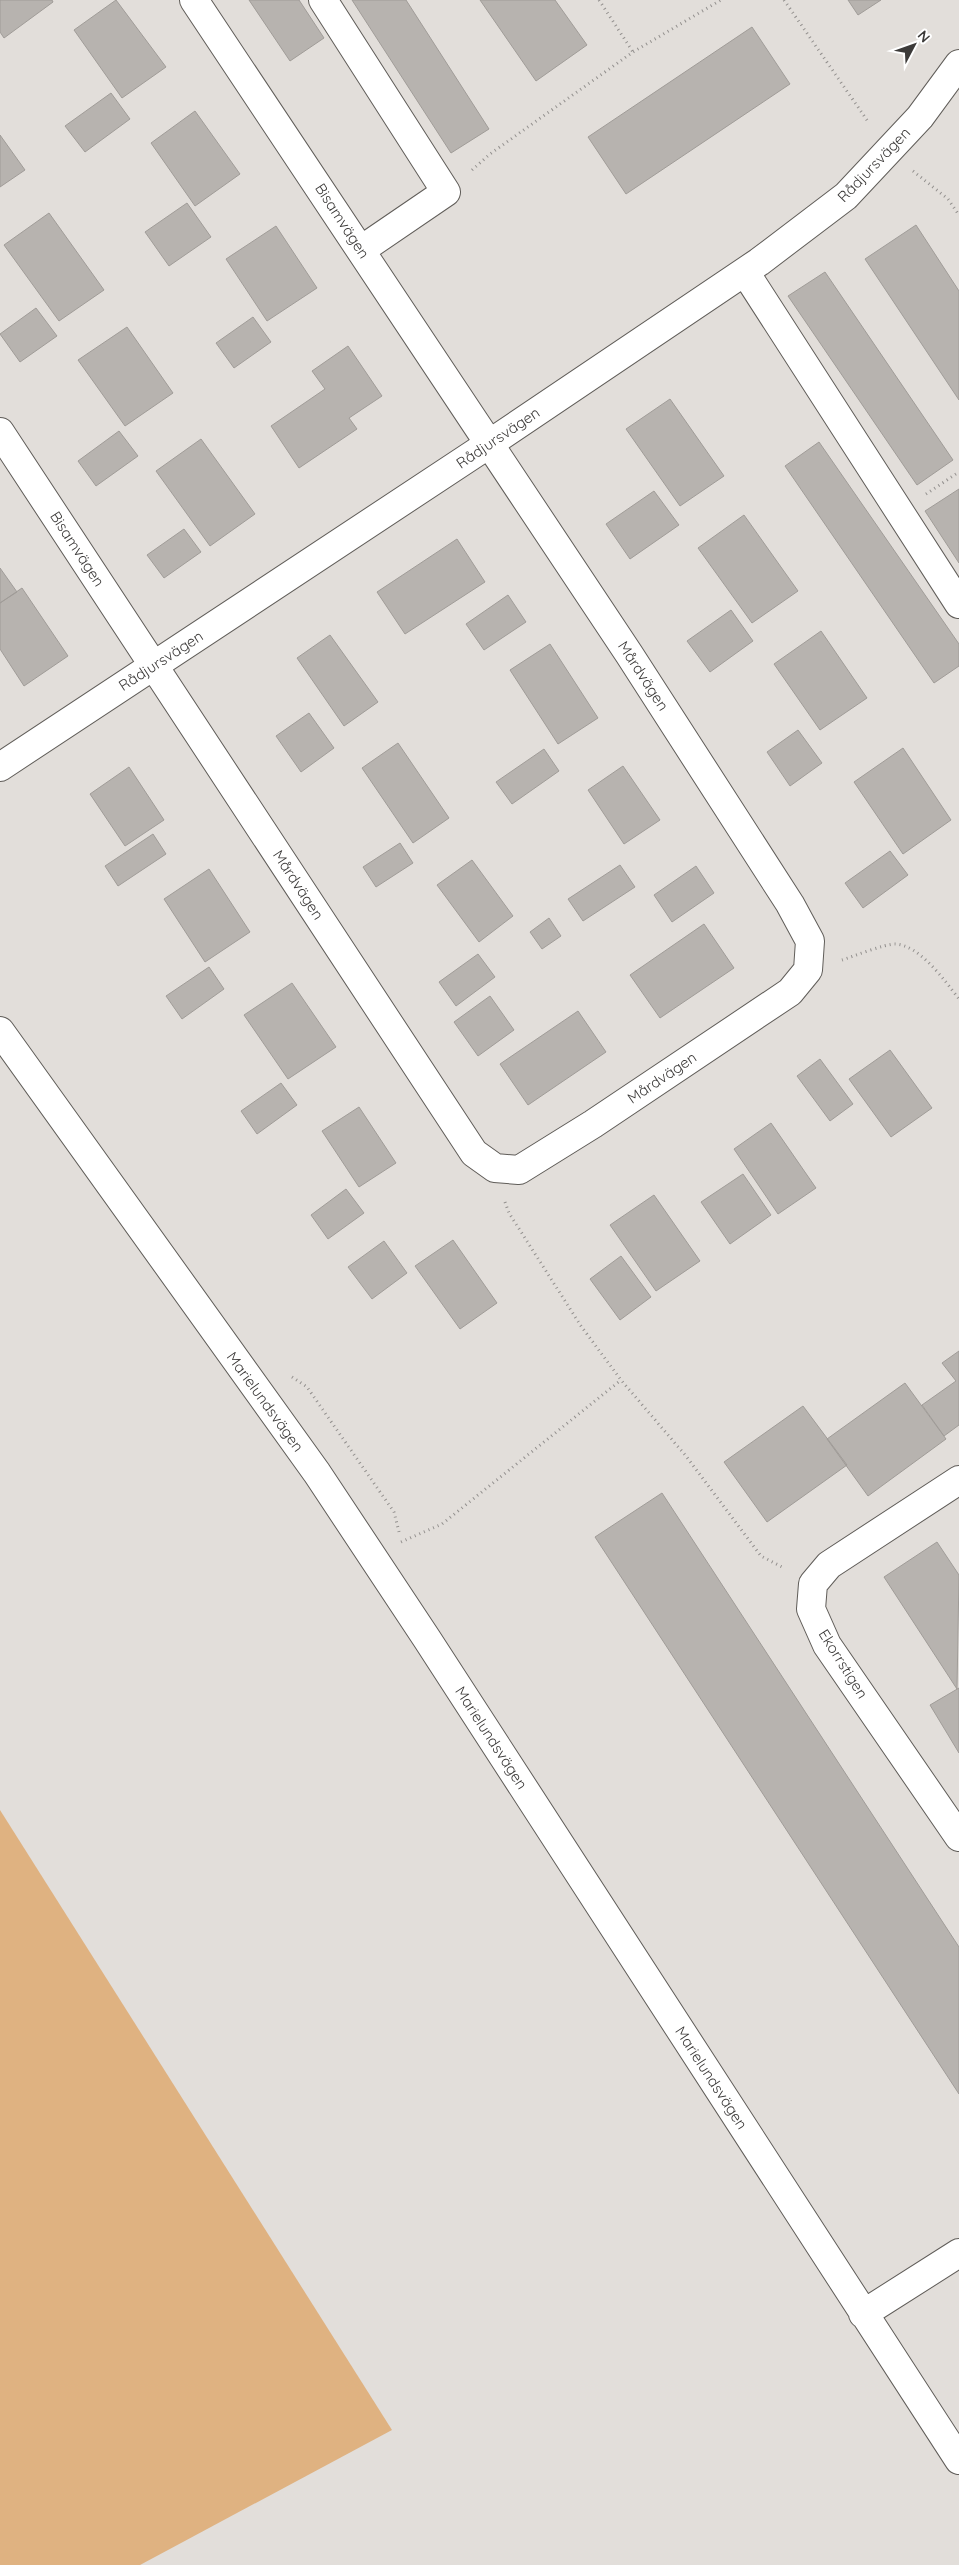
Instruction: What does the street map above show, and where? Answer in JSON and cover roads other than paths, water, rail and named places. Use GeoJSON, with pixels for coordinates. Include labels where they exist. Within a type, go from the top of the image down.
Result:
{"type":"FeatureCollection","features":[{"type":"Feature","properties":{"kind":"street","name":"Bisamvägen"},"geometry":{"type":"LineString","coordinates":[[194,0],[489,444]]}},
{"type":"Feature","properties":{"kind":"street"},"geometry":{"type":"LineString","coordinates":[[323,0],[446,192],[361,250]]}},
{"type":"Feature","properties":{"kind":"street","name":"Rådjursvägen"},"geometry":{"type":"LineString","coordinates":[[0,767],[489,444],[745,272],[846,196],[920,116],[959,64]]}},
{"type":"Feature","properties":{"kind":"street"},"geometry":{"type":"LineString","coordinates":[[745,272],[959,604]]}},
{"type":"Feature","properties":{"kind":"street","name":"Bisamvägen"},"geometry":{"type":"LineString","coordinates":[[0,432],[153,666]]}},
{"type":"Feature","properties":{"kind":"street","name":"Mårdvägen"},"geometry":{"type":"LineString","coordinates":[[153,666],[474,1153],[495,1168],[519,1170],[593,1124],[790,992],[808,970],[810,941],[790,904],[629,654],[489,444]]}},
{"type":"Feature","properties":{"kind":"street","name":"Marielundsvägen"},"geometry":{"type":"LineString","coordinates":[[0,1031],[317,1474],[432,1647],[959,2460]]}},
{"type":"Feature","properties":{"kind":"street","name":"Ekorrstigen"},"geometry":{"type":"LineString","coordinates":[[959,1480],[829,1565],[813,1584],[811,1609],[827,1645],[959,1837]]}},
{"type":"Feature","properties":{"kind":"street"},"geometry":{"type":"LineString","coordinates":[[863,2314],[959,2253]]}}]}
